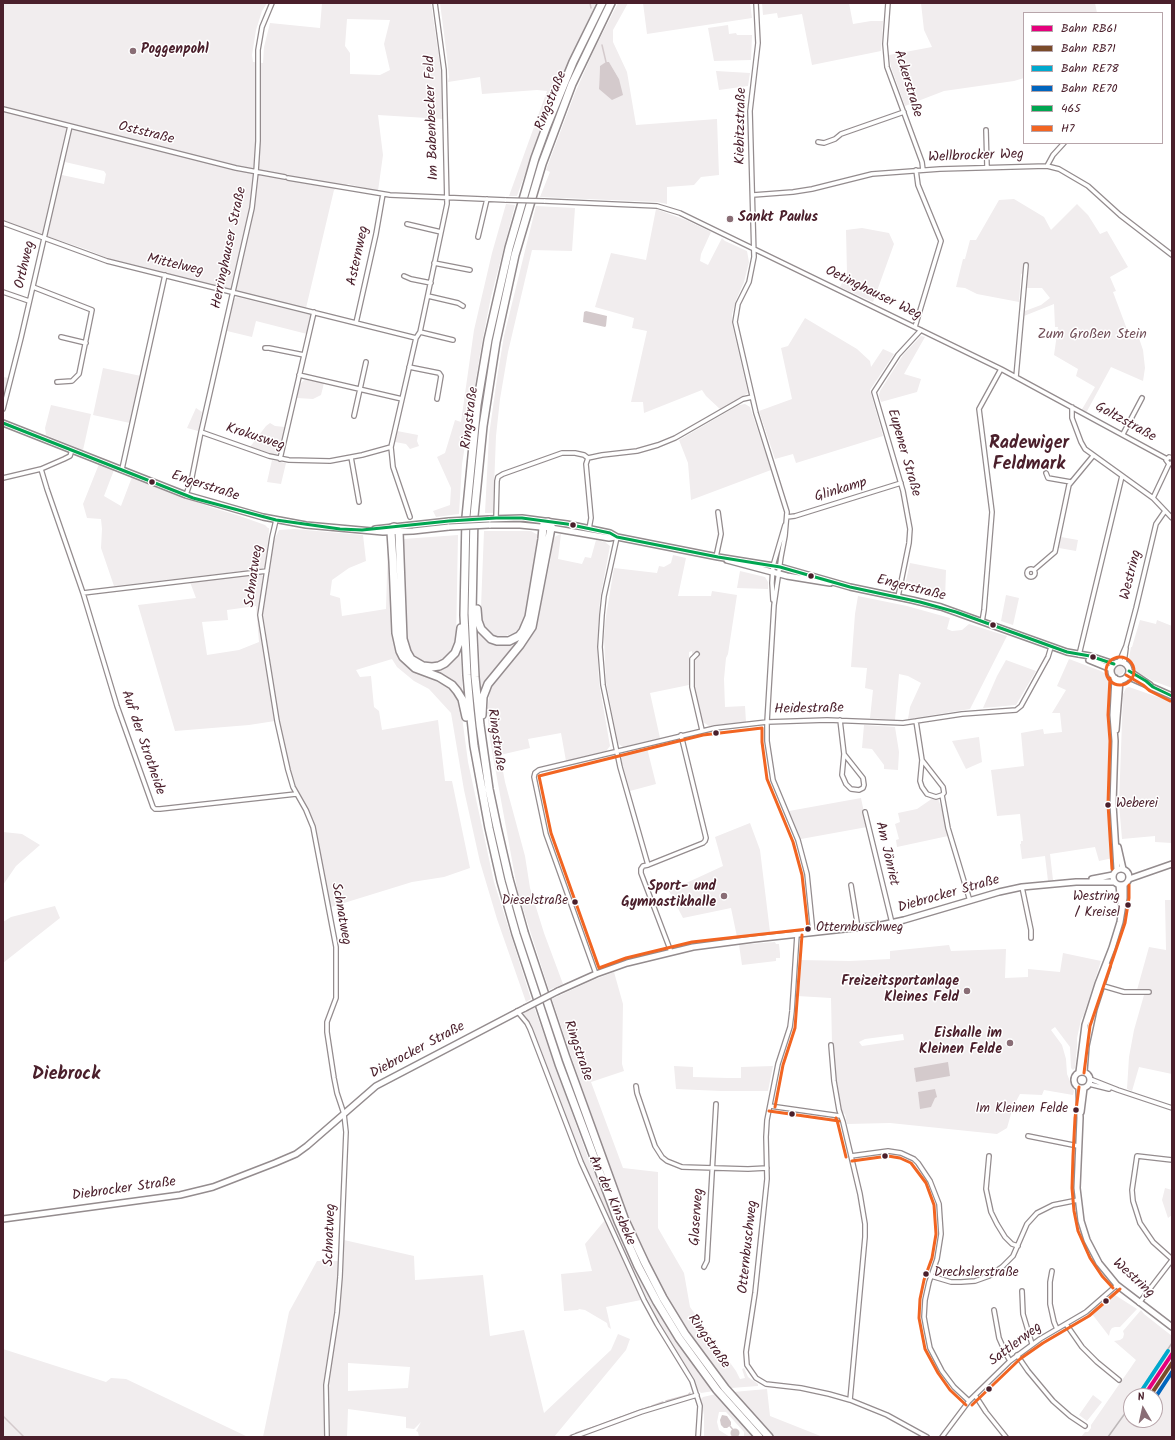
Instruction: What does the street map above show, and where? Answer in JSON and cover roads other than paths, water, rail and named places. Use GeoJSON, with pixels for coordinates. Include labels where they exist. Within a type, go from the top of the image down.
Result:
{"type":"FeatureCollection","features":[{"type":"Feature","properties":{"kind":"highway","name":"Ringstraße"},"geometry":{"type":"LineString","coordinates":[[602,3],[573,62],[546,128],[517,217],[493,312],[482,372],[466,517],[464,614],[467,675],[474,746],[489,828],[501,881],[516,934],[545,1025],[603,1185],[628,1244],[657,1302],[680,1338],[758,1437]]}},
{"type":"Feature","properties":{"kind":"highway","name":"Ringstraße"},"geometry":{"type":"LineString","coordinates":[[611,3],[580,66],[552,135],[532,193],[515,255],[497,335],[486,397],[477,484],[472,613],[475,671],[483,750],[497,827],[509,879],[524,932],[552,1020],[611,1185],[634,1241],[663,1298],[723,1392],[769,1437]]}},
{"type":"Feature","properties":{"kind":"highway"},"geometry":{"type":"LineString","coordinates":[[473,564],[477,574],[477,614],[481,629],[485,634],[497,641],[503,642],[514,639],[523,631],[529,617],[542,539],[547,526]]}},
{"type":"Feature","properties":{"kind":"highway"},"geometry":{"type":"LineString","coordinates":[[483,750],[486,738],[482,704],[485,690],[532,627],[547,526]]}},
{"type":"Feature","properties":{"kind":"highway"},"geometry":{"type":"LineString","coordinates":[[395,531],[404,639],[407,652],[411,658],[423,666],[432,667],[439,666],[450,659],[456,653],[459,643],[461,620],[464,614]]}},
{"type":"Feature","properties":{"kind":"highway"},"geometry":{"type":"LineString","coordinates":[[395,531],[394,562],[396,633],[400,651],[408,663],[426,673],[439,677],[452,685],[457,691],[465,709],[469,737],[474,746]]}},
{"type":"Feature","properties":{"kind":"main road","name":"Engerstraße"},"geometry":{"type":"LineString","coordinates":[[3,423],[186,495],[276,520],[340,529],[395,531],[496,518],[522,518],[547,526],[610,538],[617,537]]}},
{"type":"Feature","properties":{"kind":"main road","name":"Engerstraße"},"geometry":{"type":"LineString","coordinates":[[449,524],[589,528],[610,533],[617,537],[717,557],[773,566],[941,607],[1051,647],[1079,655],[1090,656],[1114,665]]}},
{"type":"Feature","properties":{"kind":"main road","name":"Engerstraße"},"geometry":{"type":"LineString","coordinates":[[717,557],[773,573],[850,586]]}},
{"type":"Feature","properties":{"kind":"main road"},"geometry":{"type":"LineString","coordinates":[[1118,679],[1111,674],[1114,665],[1124,663],[1128,667],[1128,674]]}},
{"type":"Feature","properties":{"kind":"main road"},"geometry":{"type":"LineString","coordinates":[[1118,679],[1128,674]]}},
{"type":"Feature","properties":{"kind":"main road"},"geometry":{"type":"LineString","coordinates":[[1128,674],[1172,696]]}},
{"type":"Feature","properties":{"kind":"main road"},"geometry":{"type":"LineString","coordinates":[[1118,679],[1113,715],[1115,741],[1113,804],[1120,869],[1128,876]]}},
{"type":"Feature","properties":{"kind":"main road"},"geometry":{"type":"LineString","coordinates":[[1085,1085],[1087,1074],[1082,1072],[1086,1046],[1100,985],[1118,930],[1122,911],[1122,885],[1128,876],[1172,864]]}},
{"type":"Feature","properties":{"kind":"main road"},"geometry":{"type":"LineString","coordinates":[[1120,869],[1112,875],[1114,882],[1122,885]]}},
{"type":"Feature","properties":{"kind":"main road","name":"Diebrocker Straße"},"geometry":{"type":"LineString","coordinates":[[1076,882],[1112,875]]}},
{"type":"Feature","properties":{"kind":"main road","name":"Diebrocker Straße"},"geometry":{"type":"LineString","coordinates":[[3,1219],[180,1195],[213,1187],[275,1163],[296,1154],[316,1140],[367,1092],[384,1080],[558,991],[596,974],[627,963],[671,952],[723,943],[892,923],[999,892],[1022,887],[1076,882],[1114,882]]}},
{"type":"Feature","properties":{"kind":"main road","name":"Westring"},"geometry":{"type":"LineString","coordinates":[[1082,1072],[1076,1074],[1074,1081],[1075,1084],[1085,1085],[1080,1118],[1078,1146],[1078,1200],[1083,1230],[1090,1248],[1099,1263],[1117,1285],[1172,1327]]}},
{"type":"Feature","properties":{"kind":"street","name":"Herringhauser Straße"},"geometry":{"type":"LineString","coordinates":[[186,495],[192,477],[252,208],[258,141],[258,50],[262,27],[272,3]]}},
{"type":"Feature","properties":{"kind":"street","name":"Im Babenbecker Feld"},"geometry":{"type":"LineString","coordinates":[[410,517],[392,467],[391,447],[416,338],[420,332],[446,212],[444,70],[435,3]]}},
{"type":"Feature","properties":{"kind":"street","name":"Kiebitzstraße"},"geometry":{"type":"LineString","coordinates":[[756,3],[758,43],[750,111],[754,249],[749,282],[738,304],[735,322],[752,397],[786,507],[787,517]]}},
{"type":"Feature","properties":{"kind":"street","name":"Ackerstraße"},"geometry":{"type":"LineString","coordinates":[[888,3],[885,44],[887,67],[922,162],[923,170]]}},
{"type":"Feature","properties":{"kind":"street","name":"Oststraße"},"geometry":{"type":"LineString","coordinates":[[3,109],[256,172],[383,194],[506,200]]}},
{"type":"Feature","properties":{"kind":"street"},"geometry":{"type":"LineString","coordinates":[[818,142],[824,143],[835,139],[841,134],[904,112]]}},
{"type":"Feature","properties":{"kind":"street","name":"Orthweg"},"geometry":{"type":"LineString","coordinates":[[3,409],[70,126]]}},
{"type":"Feature","properties":{"kind":"street"},"geometry":{"type":"LineString","coordinates":[[986,130],[988,167]]}},
{"type":"Feature","properties":{"kind":"street"},"geometry":{"type":"LineString","coordinates":[[1047,166],[1053,155],[1063,144]]}},
{"type":"Feature","properties":{"kind":"street","name":"Wellbrocker Weg"},"geometry":{"type":"LineString","coordinates":[[753,195],[806,190],[872,174],[916,170],[1047,166],[1059,169],[1088,186],[1120,215],[1172,255]]}},
{"type":"Feature","properties":{"kind":"street"},"geometry":{"type":"LineString","coordinates":[[915,327],[941,241],[918,185],[916,170]]}},
{"type":"Feature","properties":{"kind":"street","name":"Asternweg"},"geometry":{"type":"LineString","coordinates":[[356,322],[376,234],[383,194]]}},
{"type":"Feature","properties":{"kind":"street"},"geometry":{"type":"LineString","coordinates":[[478,237],[487,199]]}},
{"type":"Feature","properties":{"kind":"street","name":"Oetinghauser Weg"},"geometry":{"type":"LineString","coordinates":[[506,200],[657,206],[680,213],[1001,369],[1072,407]]}},
{"type":"Feature","properties":{"kind":"street","name":"Mittelweg"},"geometry":{"type":"LineString","coordinates":[[3,223],[107,261],[416,338]]}},
{"type":"Feature","properties":{"kind":"street"},"geometry":{"type":"LineString","coordinates":[[407,224],[441,232]]}},
{"type":"Feature","properties":{"kind":"street"},"geometry":{"type":"LineString","coordinates":[[434,263],[470,270]]}},
{"type":"Feature","properties":{"kind":"street"},"geometry":{"type":"LineString","coordinates":[[1016,377],[1026,265]]}},
{"type":"Feature","properties":{"kind":"street"},"geometry":{"type":"LineString","coordinates":[[122,469],[165,275]]}},
{"type":"Feature","properties":{"kind":"street"},"geometry":{"type":"LineString","coordinates":[[404,276],[431,283]]}},
{"type":"Feature","properties":{"kind":"street"},"geometry":{"type":"LineString","coordinates":[[33,287],[91,309],[93,312],[79,374],[72,381],[57,382]]}},
{"type":"Feature","properties":{"kind":"street"},"geometry":{"type":"LineString","coordinates":[[3,292],[29,301]]}},
{"type":"Feature","properties":{"kind":"street"},"geometry":{"type":"LineString","coordinates":[[428,296],[463,306]]}},
{"type":"Feature","properties":{"kind":"street"},"geometry":{"type":"LineString","coordinates":[[280,459],[314,312]]}},
{"type":"Feature","properties":{"kind":"street","name":"Eupener Straße"},"geometry":{"type":"LineString","coordinates":[[898,597],[908,548],[910,529],[901,484],[874,392],[898,355],[921,330]]}},
{"type":"Feature","properties":{"kind":"street"},"geometry":{"type":"LineString","coordinates":[[420,332],[453,340]]}},
{"type":"Feature","properties":{"kind":"street"},"geometry":{"type":"LineString","coordinates":[[61,337],[86,343]]}},
{"type":"Feature","properties":{"kind":"street"},"geometry":{"type":"LineString","coordinates":[[266,348],[304,355]]}},
{"type":"Feature","properties":{"kind":"street"},"geometry":{"type":"LineString","coordinates":[[354,416],[366,362]]}},
{"type":"Feature","properties":{"kind":"street"},"geometry":{"type":"LineString","coordinates":[[409,367],[439,373],[441,376],[437,399]]}},
{"type":"Feature","properties":{"kind":"street"},"geometry":{"type":"LineString","coordinates":[[982,622],[992,512],[979,409],[1001,369]]}},
{"type":"Feature","properties":{"kind":"street"},"geometry":{"type":"LineString","coordinates":[[299,375],[402,399]]}},
{"type":"Feature","properties":{"kind":"street"},"geometry":{"type":"LineString","coordinates":[[496,518],[497,481],[498,477],[503,474],[562,453],[575,453],[584,455],[588,458],[637,451],[662,444],[742,399],[752,397]]}},
{"type":"Feature","properties":{"kind":"street"},"geometry":{"type":"LineString","coordinates":[[1123,434],[1142,398]]}},
{"type":"Feature","properties":{"kind":"street"},"geometry":{"type":"LineString","coordinates":[[1072,407],[1072,418],[1085,449],[1153,498],[1172,518]]}},
{"type":"Feature","properties":{"kind":"street","name":"Goltzstraße"},"geometry":{"type":"LineString","coordinates":[[1072,407],[1167,459],[1167,462],[1170,463]]}},
{"type":"Feature","properties":{"kind":"street","name":"Krokusweg"},"geometry":{"type":"LineString","coordinates":[[201,432],[280,459],[330,460],[351,457],[391,447]]}},
{"type":"Feature","properties":{"kind":"street"},"geometry":{"type":"LineString","coordinates":[[3,478],[42,469],[70,456],[72,450]]}},
{"type":"Feature","properties":{"kind":"street"},"geometry":{"type":"LineString","coordinates":[[1034,570],[1055,552],[1069,486],[1093,456]]}},
{"type":"Feature","properties":{"kind":"street"},"geometry":{"type":"LineString","coordinates":[[351,457],[359,502]]}},
{"type":"Feature","properties":{"kind":"street","name":"Goltzstraße"},"geometry":{"type":"LineString","coordinates":[[1167,459],[1169,457],[1172,458]]}},
{"type":"Feature","properties":{"kind":"street"},"geometry":{"type":"LineString","coordinates":[[588,458],[586,464],[591,518],[589,528]]}},
{"type":"Feature","properties":{"kind":"street"},"geometry":{"type":"LineString","coordinates":[[1153,498],[1170,463]]}},
{"type":"Feature","properties":{"kind":"street","name":"Auf der Strotheide"},"geometry":{"type":"LineString","coordinates":[[42,469],[47,489],[83,593],[117,706],[153,807],[155,809],[160,809],[296,794]]}},
{"type":"Feature","properties":{"kind":"street"},"geometry":{"type":"LineString","coordinates":[[1046,473],[1048,478],[1071,482]]}},
{"type":"Feature","properties":{"kind":"street"},"geometry":{"type":"LineString","coordinates":[[1079,655],[1122,476]]}},
{"type":"Feature","properties":{"kind":"street","name":"Glinkamp"},"geometry":{"type":"LineString","coordinates":[[787,517],[795,516],[901,484]]}},
{"type":"Feature","properties":{"kind":"street","name":"Westring"},"geometry":{"type":"LineString","coordinates":[[1124,663],[1126,646],[1156,524],[1165,511]]}},
{"type":"Feature","properties":{"kind":"street"},"geometry":{"type":"LineString","coordinates":[[717,557],[721,534],[718,512]]}},
{"type":"Feature","properties":{"kind":"street"},"geometry":{"type":"LineString","coordinates":[[774,605],[772,583],[773,566],[787,517]]}},
{"type":"Feature","properties":{"kind":"street"},"geometry":{"type":"LineString","coordinates":[[787,517],[774,605],[767,741],[773,780],[798,840],[807,874],[813,933]]}},
{"type":"Feature","properties":{"kind":"street","name":"Schnatweg"},"geometry":{"type":"LineString","coordinates":[[276,520],[260,615],[277,721],[288,770],[296,794],[306,810],[313,827],[335,937],[336,991],[327,1022],[327,1032],[336,1093],[344,1114],[346,1132],[340,1277],[337,1313],[326,1385],[327,1437]]}},
{"type":"Feature","properties":{"kind":"street"},"geometry":{"type":"LineString","coordinates":[[617,537],[604,596],[600,647],[601,668],[604,693],[616,751],[648,865]]}},
{"type":"Feature","properties":{"kind":"street"},"geometry":{"type":"LineString","coordinates":[[83,593],[92,590],[267,571]]}},
{"type":"Feature","properties":{"kind":"street","name":"Westring"},"geometry":{"type":"LineString","coordinates":[[1114,665],[1126,646]]}},
{"type":"Feature","properties":{"kind":"street","name":"Heidestraße"},"geometry":{"type":"LineString","coordinates":[[596,974],[546,834],[534,777],[539,770],[702,730],[767,722],[840,720],[896,723],[962,714],[1016,710],[1020,708],[1048,657],[1051,647]]}},
{"type":"Feature","properties":{"kind":"street"},"geometry":{"type":"LineString","coordinates":[[697,654],[692,659],[692,687],[702,730]]}},
{"type":"Feature","properties":{"kind":"street"},"geometry":{"type":"LineString","coordinates":[[840,720],[844,754],[842,775],[846,784],[851,789],[854,790],[863,788],[863,778],[844,754]]}},
{"type":"Feature","properties":{"kind":"street"},"geometry":{"type":"LineString","coordinates":[[916,721],[922,760],[920,781],[922,787],[927,794],[932,796],[942,795]]}},
{"type":"Feature","properties":{"kind":"street"},"geometry":{"type":"LineString","coordinates":[[671,952],[641,869],[643,866],[704,843],[706,838],[681,735]]}},
{"type":"Feature","properties":{"kind":"street"},"geometry":{"type":"LineString","coordinates":[[922,760],[943,787],[944,793],[942,795],[948,828],[970,901]]}},
{"type":"Feature","properties":{"kind":"street","name":"Am Jönriet"},"geometry":{"type":"LineString","coordinates":[[865,812],[892,923]]}},
{"type":"Feature","properties":{"kind":"street"},"geometry":{"type":"LineString","coordinates":[[851,885],[858,928]]}},
{"type":"Feature","properties":{"kind":"street","name":"Diebrocker Straße"},"geometry":{"type":"LineString","coordinates":[[1022,887],[1031,930],[1031,938]]}},
{"type":"Feature","properties":{"kind":"street","name":"Otternbuschweg"},"geometry":{"type":"LineString","coordinates":[[797,935],[790,1027],[778,1064],[766,1137],[767,1168],[758,1269],[746,1352],[747,1366],[756,1378],[766,1384],[807,1389],[850,1400],[887,1415],[927,1437]]}},
{"type":"Feature","properties":{"kind":"street"},"geometry":{"type":"LineString","coordinates":[[1100,985],[1124,992],[1149,992]]}},
{"type":"Feature","properties":{"kind":"street","name":"An der Kinsbeke"},"geometry":{"type":"LineString","coordinates":[[517,1011],[530,1028],[581,1162],[636,1284],[657,1324],[692,1381],[700,1406],[698,1437]]}},
{"type":"Feature","properties":{"kind":"street"},"geometry":{"type":"LineString","coordinates":[[831,1044],[834,1081],[840,1116],[843,1122],[863,1210],[866,1237],[850,1400]]}},
{"type":"Feature","properties":{"kind":"street"},"geometry":{"type":"LineString","coordinates":[[1085,1085],[1118,1090],[1172,1108]]}},
{"type":"Feature","properties":{"kind":"street"},"geometry":{"type":"LineString","coordinates":[[636,1086],[655,1146],[662,1157],[674,1165],[682,1167],[767,1168]]}},
{"type":"Feature","properties":{"kind":"street","name":"Glaserweg"},"geometry":{"type":"LineString","coordinates":[[704,1267],[707,1261],[716,1104]]}},
{"type":"Feature","properties":{"kind":"street"},"geometry":{"type":"LineString","coordinates":[[770,1106],[840,1116]]}},
{"type":"Feature","properties":{"kind":"street"},"geometry":{"type":"LineString","coordinates":[[1028,1136],[1078,1146]]}},
{"type":"Feature","properties":{"kind":"street"},"geometry":{"type":"LineString","coordinates":[[851,1156],[895,1152],[901,1153],[914,1159],[924,1169],[939,1204],[941,1221],[941,1245],[927,1290],[924,1308],[928,1339],[935,1359],[942,1371],[954,1387],[969,1401]]}},
{"type":"Feature","properties":{"kind":"street"},"geometry":{"type":"LineString","coordinates":[[989,1156],[986,1189],[991,1212],[1005,1237],[1012,1244],[1018,1246]]}},
{"type":"Feature","properties":{"kind":"street"},"geometry":{"type":"LineString","coordinates":[[1139,1303],[1172,1259],[1149,1237],[1136,1214],[1132,1190],[1137,1156],[1172,1160]]}},
{"type":"Feature","properties":{"kind":"street"},"geometry":{"type":"LineString","coordinates":[[932,1276],[951,1282],[961,1282],[982,1279],[997,1272],[1013,1256],[1027,1224],[1037,1213],[1053,1205],[1078,1200]]}},
{"type":"Feature","properties":{"kind":"street"},"geometry":{"type":"LineString","coordinates":[[1052,1271],[1050,1282],[1050,1304],[1057,1329]]}},
{"type":"Feature","properties":{"kind":"street","name":"Sattlerweg"},"geometry":{"type":"LineString","coordinates":[[942,1437],[969,1401],[1010,1361],[1032,1344],[1086,1312],[1117,1285]]}},
{"type":"Feature","properties":{"kind":"street"},"geometry":{"type":"LineString","coordinates":[[1022,1291],[1023,1314],[1032,1344]]}},
{"type":"Feature","properties":{"kind":"street"},"geometry":{"type":"LineString","coordinates":[[994,1310],[999,1338],[1010,1361]]}},
{"type":"Feature","properties":{"kind":"street"},"geometry":{"type":"LineString","coordinates":[[1066,1324],[1082,1347],[1097,1362],[1119,1380]]}},
{"type":"Feature","properties":{"kind":"street"},"geometry":{"type":"LineString","coordinates":[[1017,1356],[1028,1372],[1053,1401],[1070,1416],[1085,1426]]}},
{"type":"Feature","properties":{"kind":"street"},"geometry":{"type":"LineString","coordinates":[[573,1437],[649,1409],[697,1395]]}},
{"type":"Feature","properties":{"kind":"street"},"geometry":{"type":"LineString","coordinates":[[975,1395],[986,1412],[1006,1437]]}},
{"type":"Feature","properties":{"kind":"waterway"},"geometry":{"type":"LineString","coordinates":[[590,3],[591,8]]}},
{"type":"Feature","properties":{"kind":"waterway"},"geometry":{"type":"LineString","coordinates":[[602,45],[606,62]]}},
{"type":"Feature","properties":{"kind":"waterway"},"geometry":{"type":"LineString","coordinates":[[666,1401],[688,1395],[690,1393]]}},
{"type":"Feature","properties":{"kind":"waterway"},"geometry":{"type":"LineString","coordinates":[[652,1406],[663,1402]]}},
{"type":"Feature","properties":{"kind":"waterway"},"geometry":{"type":"LineString","coordinates":[[624,1416],[643,1409]]}},
{"type":"Feature","properties":{"kind":"waterway"},"geometry":{"type":"LineString","coordinates":[[3,1416],[24,1437]]}},
{"type":"Feature","properties":{"kind":"waterway"},"geometry":{"type":"LineString","coordinates":[[600,1425],[621,1417]]}},
{"type":"Feature","properties":{"kind":"waterway"},"geometry":{"type":"LineString","coordinates":[[576,1433],[597,1426]]}},
{"type":"Feature","properties":{"kind":"waterway"},"geometry":{"type":"LineString","coordinates":[[730,1426],[734,1431]]}},
{"type":"Feature","properties":{"kind":"railway"},"geometry":{"type":"LineString","coordinates":[[1142,1388],[1172,1343]]}},
{"type":"Feature","properties":{"kind":"railway"},"geometry":{"type":"LineString","coordinates":[[1108,1437],[1123,1416]]}},
{"type":"Feature","properties":{"kind":"rail line","name":"RE78"},"geometry":{"type":"LineString","coordinates":[[1143,1388],[1168,1351]]}},
{"type":"Feature","properties":{"kind":"rail line","name":"RB61"},"geometry":{"type":"LineString","coordinates":[[1149,1388],[1172,1354]]}},
{"type":"Feature","properties":{"kind":"rail line","name":"RB71"},"geometry":{"type":"LineString","coordinates":[[1155,1388],[1172,1363]]}},
{"type":"Feature","properties":{"kind":"rail line","name":"RE70"},"geometry":{"type":"LineString","coordinates":[[1162,1388],[1172,1372]]}},
{"type":"Feature","properties":{"kind":"place","name":"Poggenpohl"},"geometry":{"type":"Point","coordinates":[133,51]}},
{"type":"Feature","properties":{"kind":"place","name":"Sankt Paulus"},"geometry":{"type":"Point","coordinates":[730,219]}},
{"type":"Feature","properties":{"kind":"place","name":"Weberei"},"geometry":{"type":"Point","coordinates":[1108,805]}},
{"type":"Feature","properties":{"kind":"place","name":"Sport- und Gymnastikhalle"},"geometry":{"type":"Point","coordinates":[724,896]}},
{"type":"Feature","properties":{"kind":"place","name":"Dieselstraße"},"geometry":{"type":"Point","coordinates":[575,902]}},
{"type":"Feature","properties":{"kind":"place","name":"Westring / Kreisel"},"geometry":{"type":"Point","coordinates":[1128,905]}},
{"type":"Feature","properties":{"kind":"place","name":"Otternbuschweg"},"geometry":{"type":"Point","coordinates":[808,929]}},
{"type":"Feature","properties":{"kind":"place","name":"Freizeitsportanlage Kleines Feld"},"geometry":{"type":"Point","coordinates":[967,991]}},
{"type":"Feature","properties":{"kind":"place","name":"Eishalle im Kleinen Felde"},"geometry":{"type":"Point","coordinates":[1010,1043]}},
{"type":"Feature","properties":{"kind":"place","name":"Im Kleinen Felde"},"geometry":{"type":"Point","coordinates":[1076,1110]}},
{"type":"Feature","properties":{"kind":"place","name":"Drechslerstraße"},"geometry":{"type":"Point","coordinates":[926,1274]}},
{"type":"Feature","properties":{"kind":"district","name":"Radewiger Feldmark"},"geometry":{"type":"Point","coordinates":[1029,455]}},
{"type":"Feature","properties":{"kind":"district","name":"Diebrock"},"geometry":{"type":"Point","coordinates":[66,1076]}},
{"type":"Feature","properties":{"kind":"park label","name":"Zum Großen Stein"},"geometry":{"type":"Point","coordinates":[1092,336]}}]}
